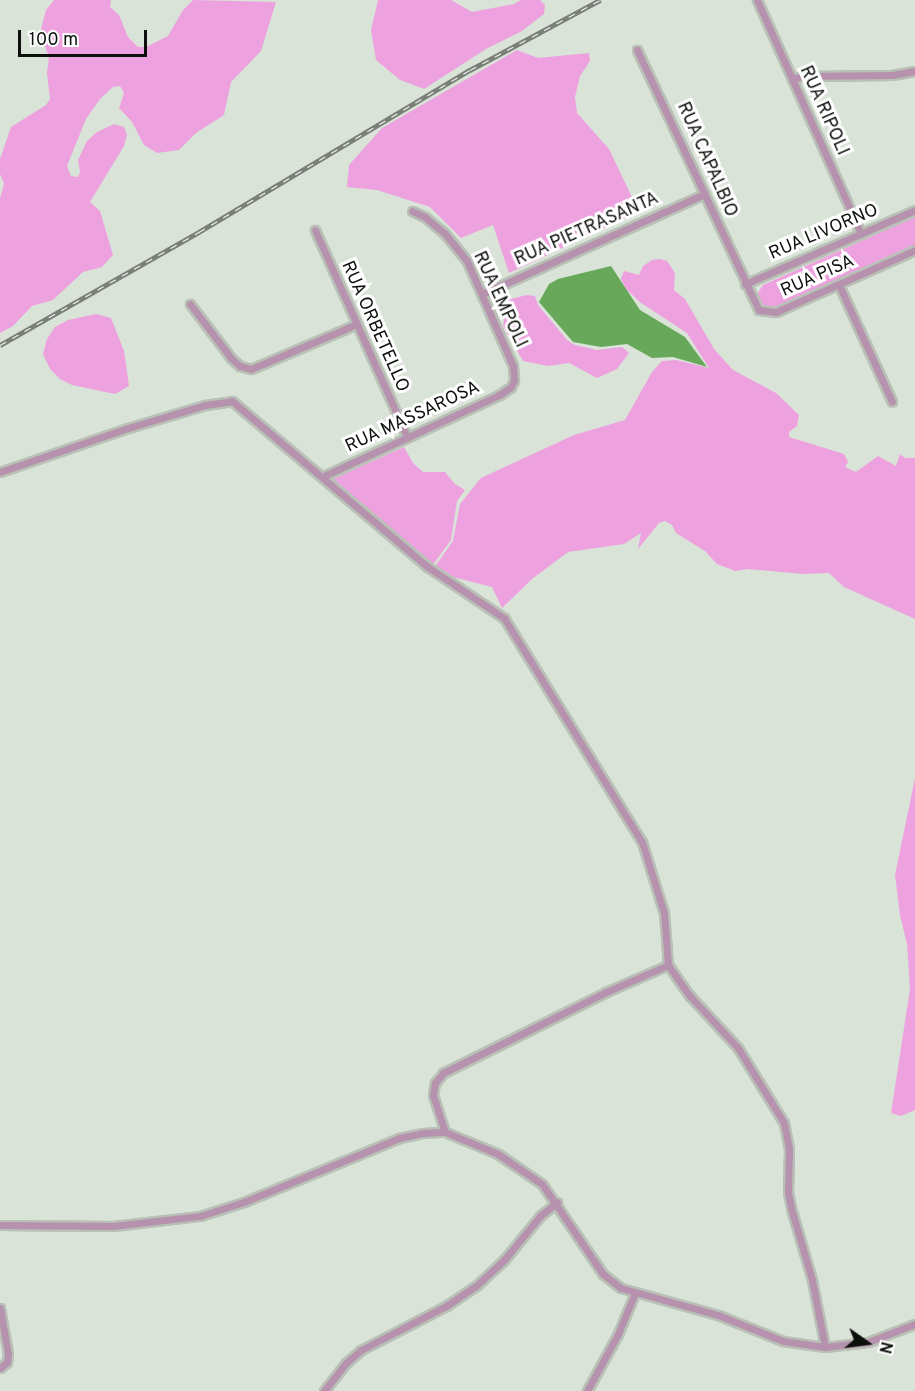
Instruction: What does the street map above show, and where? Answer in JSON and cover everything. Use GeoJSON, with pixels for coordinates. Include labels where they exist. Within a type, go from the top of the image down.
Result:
{"type":"FeatureCollection","features":[{"type":"Feature","properties":{"kind":"street","name":"RUA RIPOLI"},"geometry":{"type":"LineString","coordinates":[[757,0],[861,234]]}},
{"type":"Feature","properties":{"kind":"street","name":"RUA CAPALBIO"},"geometry":{"type":"LineString","coordinates":[[637,50],[745,284]]}},
{"type":"Feature","properties":{"kind":"street"},"geometry":{"type":"LineString","coordinates":[[792,79],[803,76],[892,75],[915,71]]}},
{"type":"Feature","properties":{"kind":"street","name":"RUA PIETRASANTA"},"geometry":{"type":"LineString","coordinates":[[482,294],[705,194]]}},
{"type":"Feature","properties":{"kind":"street","name":"RUA LIVORNO"},"geometry":{"type":"LineString","coordinates":[[745,284],[915,210]]}},
{"type":"Feature","properties":{"kind":"street","name":"RUA EMPOLI"},"geometry":{"type":"LineString","coordinates":[[412,212],[425,217],[459,249],[482,294],[513,366],[514,380],[511,387]]}},
{"type":"Feature","properties":{"kind":"street","name":"RUA ORBETELLO"},"geometry":{"type":"LineString","coordinates":[[315,230],[407,437]]}},
{"type":"Feature","properties":{"kind":"street","name":"RUA PISA"},"geometry":{"type":"LineString","coordinates":[[745,284],[759,310],[766,313],[776,312],[915,250]]}},
{"type":"Feature","properties":{"kind":"street"},"geometry":{"type":"LineString","coordinates":[[839,285],[892,402]]}},
{"type":"Feature","properties":{"kind":"street"},"geometry":{"type":"LineString","coordinates":[[190,304],[231,358],[240,366],[251,369],[357,324]]}},
{"type":"Feature","properties":{"kind":"street","name":"RUA MASSAROSA"},"geometry":{"type":"LineString","coordinates":[[326,475],[499,395],[511,387]]}},
{"type":"Feature","properties":{"kind":"street"},"geometry":{"type":"LineString","coordinates":[[0,472],[128,428],[205,405],[225,401],[237,404],[428,567],[504,618],[642,842],[664,913],[668,965],[690,996],[738,1048],[783,1123],[789,1149],[790,1209],[812,1280],[825,1347]]}},
{"type":"Feature","properties":{"kind":"street"},"geometry":{"type":"LineString","coordinates":[[445,1132],[433,1095],[435,1083],[443,1073],[606,992],[668,965]]}},
{"type":"Feature","properties":{"kind":"street"},"geometry":{"type":"LineString","coordinates":[[0,1225],[113,1226],[201,1216],[244,1202],[399,1137],[445,1132],[469,1140],[525,1170],[542,1184],[557,1202],[603,1274],[612,1283],[635,1293],[718,1315],[783,1341],[825,1347],[868,1342],[915,1324]]}},
{"type":"Feature","properties":{"kind":"street"},"geometry":{"type":"LineString","coordinates":[[324,1391],[346,1363],[361,1350],[446,1306],[476,1286],[504,1260],[540,1216],[557,1202]]}},
{"type":"Feature","properties":{"kind":"street"},"geometry":{"type":"LineString","coordinates":[[587,1391],[618,1334],[635,1293]]}},
{"type":"Feature","properties":{"kind":"street"},"geometry":{"type":"LineString","coordinates":[[0,1308],[8,1354],[7,1362],[0,1368]]}},
{"type":"Feature","properties":{"kind":"shaded area"},"geometry":{"type":"Polygon","coordinates":[[[54,0],[111,0],[110,7],[119,15],[128,37],[138,47],[146,47],[168,36],[183,10],[193,0],[276,2],[261,51],[231,82],[224,115],[196,133],[179,150],[157,153],[144,145],[132,122],[119,108],[124,93],[120,86],[113,87],[100,99],[86,119],[67,166],[71,176],[78,177],[80,172],[78,160],[87,141],[97,132],[114,124],[124,127],[127,135],[124,146],[90,202],[100,211],[113,255],[102,267],[83,272],[53,300],[32,306],[13,326],[0,333],[0,198],[4,184],[0,174],[0,159],[11,127],[46,105],[50,99],[47,73],[49,57],[40,33],[46,10],[54,0]]]}},
{"type":"Feature","properties":{"kind":"shaded area"},"geometry":{"type":"Polygon","coordinates":[[[378,0],[451,0],[472,12],[514,4],[521,0],[540,0],[545,5],[544,14],[522,31],[486,49],[424,89],[400,80],[376,60],[371,30],[378,0]]]}},
{"type":"Feature","properties":{"kind":"shaded area"},"geometry":{"type":"Polygon","coordinates":[[[517,50],[538,58],[589,53],[590,61],[580,76],[575,97],[577,113],[609,149],[639,212],[509,273],[493,225],[461,238],[430,207],[377,190],[347,187],[349,165],[382,128],[517,50]]]}},
{"type":"Feature","properties":{"kind":"shaded area"},"geometry":{"type":"Polygon","coordinates":[[[915,217],[915,245],[772,309],[759,303],[756,296],[763,285],[915,217]]]}},
{"type":"Feature","properties":{"kind":"shaded area"},"geometry":{"type":"Polygon","coordinates":[[[652,260],[667,261],[675,273],[674,290],[685,299],[714,349],[733,370],[776,393],[799,415],[797,426],[789,432],[789,437],[844,454],[848,462],[845,467],[856,472],[878,456],[896,466],[900,454],[905,458],[915,458],[915,619],[844,587],[829,573],[804,574],[748,569],[735,571],[717,564],[705,551],[676,533],[672,525],[665,521],[659,523],[638,549],[641,533],[624,544],[568,552],[532,579],[502,608],[492,587],[445,575],[433,569],[453,541],[460,504],[481,478],[574,435],[625,420],[652,372],[662,361],[676,360],[709,368],[687,333],[641,303],[626,289],[621,279],[624,271],[639,275],[643,266],[652,260]]]}},
{"type":"Feature","properties":{"kind":"shaded area"},"geometry":{"type":"Polygon","coordinates":[[[611,266],[640,310],[685,337],[707,367],[673,357],[652,358],[627,344],[601,347],[573,342],[539,302],[549,284],[558,279],[611,266]]]}},
{"type":"Feature","properties":{"kind":"shaded area"},"geometry":{"type":"Polygon","coordinates":[[[527,295],[535,296],[538,305],[567,340],[575,345],[597,350],[622,347],[629,353],[617,369],[597,378],[569,363],[548,366],[523,361],[503,326],[505,315],[501,301],[527,295]]]}},
{"type":"Feature","properties":{"kind":"shaded area"},"geometry":{"type":"Polygon","coordinates":[[[96,314],[111,318],[124,351],[129,386],[115,394],[72,385],[60,379],[50,369],[43,354],[47,339],[55,327],[68,320],[96,314]]]}},
{"type":"Feature","properties":{"kind":"shaded area"},"geometry":{"type":"Polygon","coordinates":[[[404,447],[413,463],[423,472],[445,472],[455,484],[465,490],[457,501],[451,540],[432,566],[331,480],[404,447]]]}},
{"type":"Feature","properties":{"kind":"shaded area"},"geometry":{"type":"Polygon","coordinates":[[[915,778],[915,1110],[901,1116],[891,1113],[910,989],[907,944],[900,915],[895,875],[915,778]]]}},
{"type":"Feature","properties":{"kind":"railway"},"geometry":{"type":"LineString","coordinates":[[0,345],[199,232],[470,70],[600,0]]}}]}
